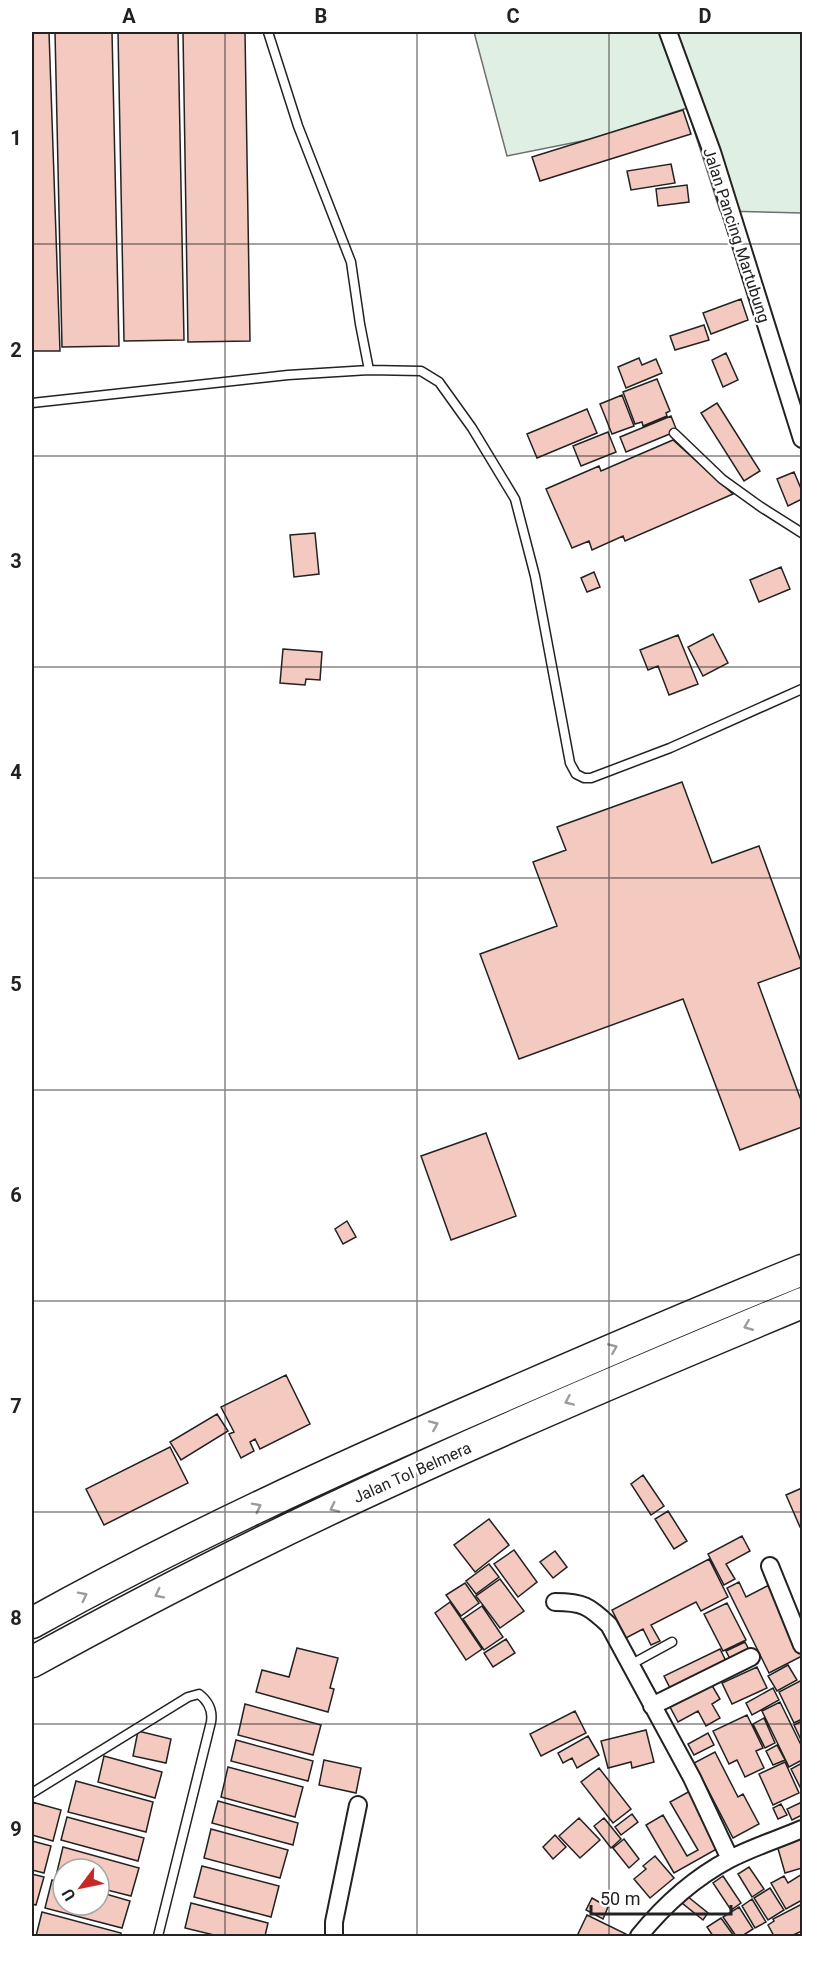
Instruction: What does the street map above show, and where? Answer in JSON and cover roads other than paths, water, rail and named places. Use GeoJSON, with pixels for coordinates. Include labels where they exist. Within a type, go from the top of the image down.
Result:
{"type":"FeatureCollection","features":[{"type":"Feature","properties":{"kind":"highway","name":"Jalan Tol Belmera"},"geometry":{"type":"LineString","coordinates":[[32,1623],[288,1492],[398,1441],[612,1348],[802,1270]]}},
{"type":"Feature","properties":{"kind":"highway","name":"Jalan Tol Belmera"},"geometry":{"type":"LineString","coordinates":[[32,1662],[150,1599],[352,1499],[632,1374],[802,1303]]}},
{"type":"Feature","properties":{"kind":"street","name":"Jalan Pancing Martubung"},"geometry":{"type":"LineString","coordinates":[[668,32],[712,152],[802,439]]}},
{"type":"Feature","properties":{"kind":"street"},"geometry":{"type":"LineString","coordinates":[[770,1566],[802,1645]]}},
{"type":"Feature","properties":{"kind":"street"},"geometry":{"type":"LineString","coordinates":[[555,1602],[575,1602],[593,1610],[609,1625],[692,1778],[730,1859]]}},
{"type":"Feature","properties":{"kind":"street"},"geometry":{"type":"LineString","coordinates":[[652,1706],[752,1657]]}},
{"type":"Feature","properties":{"kind":"street"},"geometry":{"type":"LineString","coordinates":[[334,1936],[334,1922],[358,1805]]}},
{"type":"Feature","properties":{"kind":"street"},"geometry":{"type":"LineString","coordinates":[[639,1936],[659,1912],[691,1884],[730,1859],[802,1829]]}},
{"type":"Feature","properties":{"kind":"lane"},"geometry":{"type":"LineString","coordinates":[[268,32],[298,126],[351,262],[369,370]]}},
{"type":"Feature","properties":{"kind":"lane"},"geometry":{"type":"LineString","coordinates":[[32,403],[288,375],[369,370],[421,371],[439,382],[515,499],[535,576],[570,763],[576,774],[584,778],[591,778],[629,765],[802,689]]}},
{"type":"Feature","properties":{"kind":"lane"},"geometry":{"type":"LineString","coordinates":[[674,433],[722,479],[802,533]]}},
{"type":"Feature","properties":{"kind":"lane"},"geometry":{"type":"LineString","coordinates":[[630,1666],[672,1642]]}},
{"type":"Feature","properties":{"kind":"lane"},"geometry":{"type":"LineString","coordinates":[[32,1793],[188,1697],[199,1694],[205,1699],[212,1715],[211,1722],[158,1936]]}}]}
